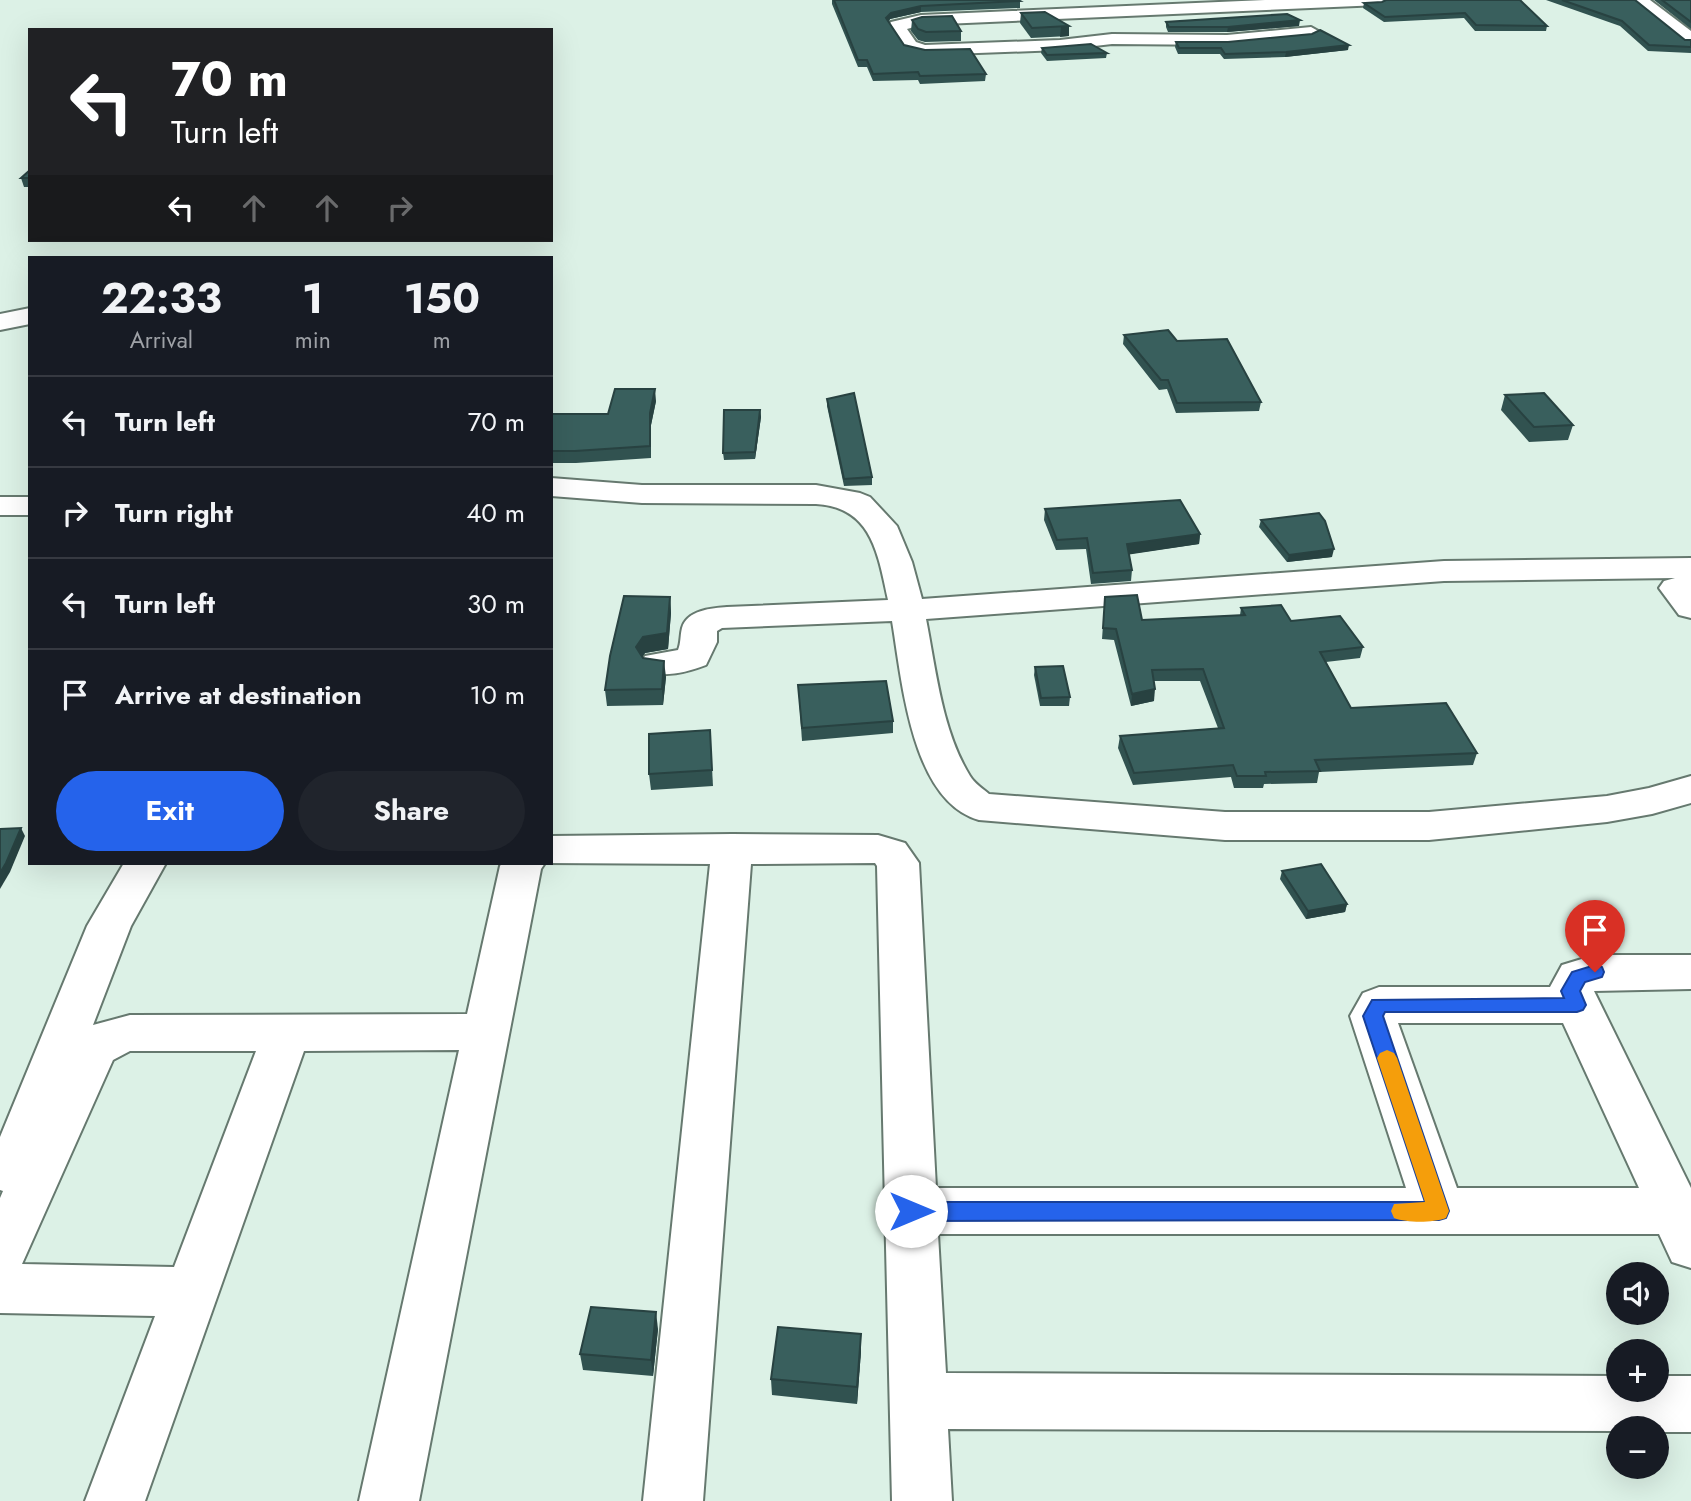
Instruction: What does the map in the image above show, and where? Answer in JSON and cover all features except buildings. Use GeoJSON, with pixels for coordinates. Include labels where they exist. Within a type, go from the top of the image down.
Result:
{"type":"FeatureCollection","features":[{"type":"Feature","properties":{"kind":"street"},"geometry":{"type":"LineString","coordinates":[[1311,32],[1227,40],[1112,39],[1060,45],[925,50],[910,46],[897,26],[907,21],[921,20],[1380,0]]}},
{"type":"Feature","properties":{"kind":"street"},"geometry":{"type":"LineString","coordinates":[[1639,0],[1691,39]]}},
{"type":"Feature","properties":{"kind":"street"},"geometry":{"type":"LineString","coordinates":[[0,322],[28,316]]}},
{"type":"Feature","properties":{"kind":"street"},"geometry":{"type":"LineString","coordinates":[[553,487],[637,494],[828,496],[860,504],[880,523],[895,560],[936,747],[961,797],[979,807],[1226,826],[1429,826],[1607,809],[1653,801],[1691,789]]}},
{"type":"Feature","properties":{"kind":"street"},"geometry":{"type":"LineString","coordinates":[[0,506],[28,506]]}},
{"type":"Feature","properties":{"kind":"street"},"geometry":{"type":"LineString","coordinates":[[658,664],[678,663],[693,657],[699,642],[700,626],[715,618],[906,610],[1444,571],[1691,568]]}},
{"type":"Feature","properties":{"kind":"street"},"geometry":{"type":"LineString","coordinates":[[1691,588],[1676,588],[1691,608]]}},
{"type":"Feature","properties":{"kind":"street"},"geometry":{"type":"LineString","coordinates":[[673,1501],[732,848]]}},
{"type":"Feature","properties":{"kind":"street"},"geometry":{"type":"LineString","coordinates":[[553,850],[878,849],[890,853],[898,863],[922,1501]]}},
{"type":"Feature","properties":{"kind":"street"},"geometry":{"type":"LineString","coordinates":[[0,1201],[109,926],[144,865]]}},
{"type":"Feature","properties":{"kind":"street"},"geometry":{"type":"LineString","coordinates":[[389,1501],[521,865]]}},
{"type":"Feature","properties":{"kind":"street"},"geometry":{"type":"LineString","coordinates":[[911,1211],[1439,1211],[1686,1222],[1571,991],[1578,977],[1595,972],[1691,972]]}},
{"type":"Feature","properties":{"kind":"street"},"geometry":{"type":"LineString","coordinates":[[1439,1211],[1373,1016],[1379,1005],[1577,1005]]}},
{"type":"Feature","properties":{"kind":"street"},"geometry":{"type":"LineString","coordinates":[[0,1254],[95,1048],[111,1037],[130,1032],[486,1032]]}},
{"type":"Feature","properties":{"kind":"street"},"geometry":{"type":"LineString","coordinates":[[115,1501],[288,1032]]}},
{"type":"Feature","properties":{"kind":"street"},"geometry":{"type":"LineString","coordinates":[[0,1287],[190,1292]]}},
{"type":"Feature","properties":{"kind":"street"},"geometry":{"type":"LineString","coordinates":[[918,1401],[1691,1404]]}},
{"type":"Feature","properties":{"kind":"slow traffic"},"geometry":{"type":"LineString","coordinates":[[1387,1058],[1439,1211],[1402,1211]]}},
{"type":"Feature","properties":{"kind":"route"},"geometry":{"type":"LineString","coordinates":[[911,1211],[1439,1211],[1373,1016],[1379,1005],[1577,1005],[1571,991],[1578,977],[1595,972]]}}]}
